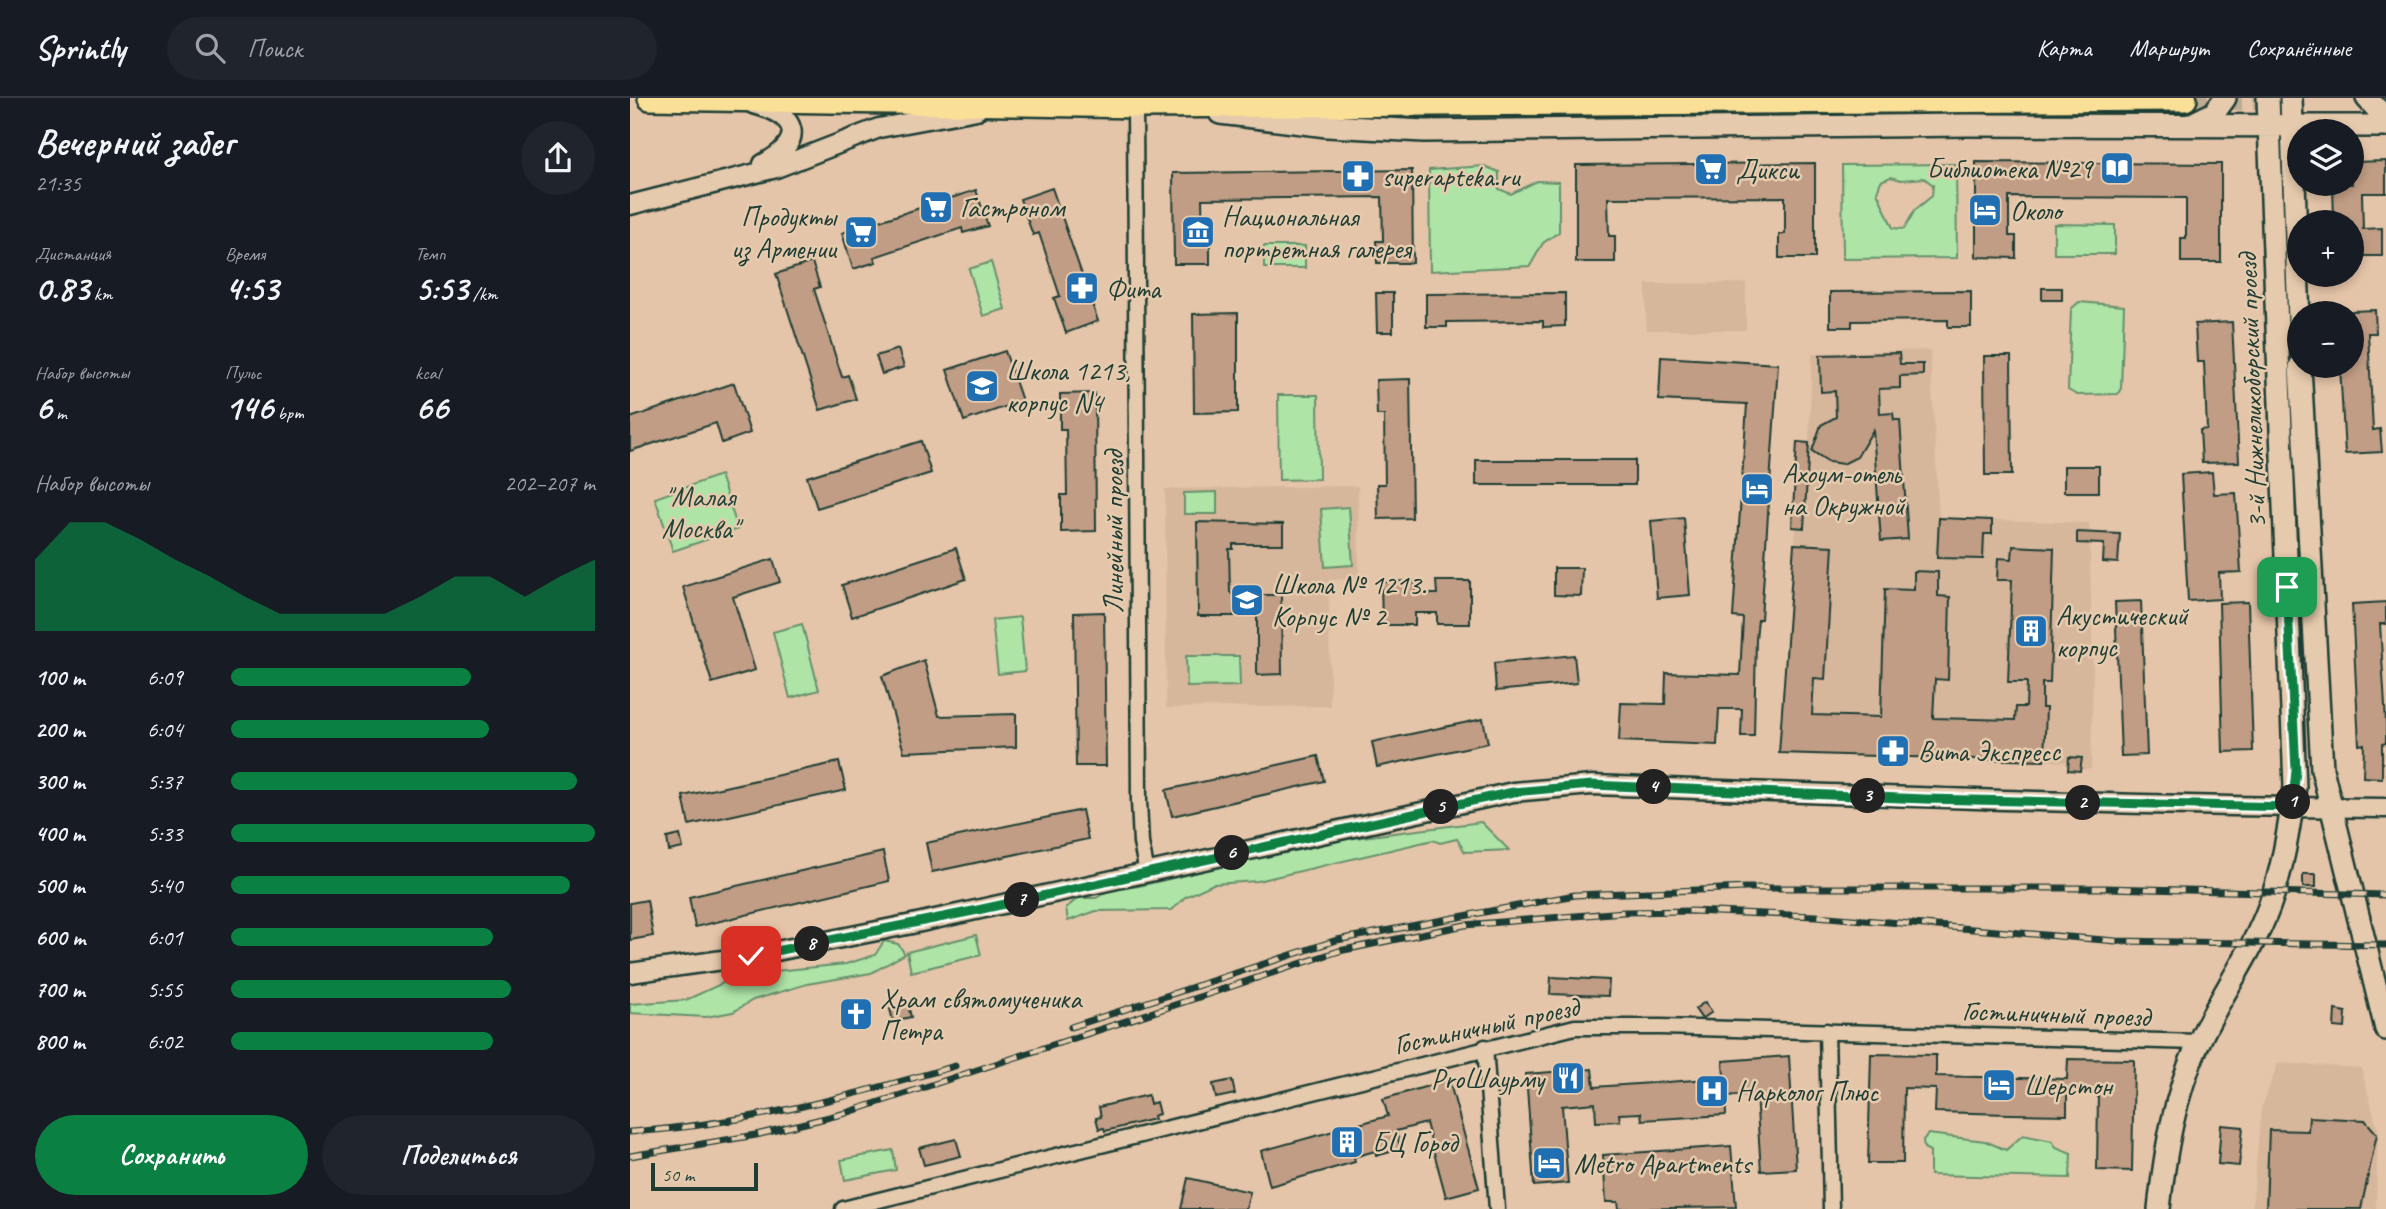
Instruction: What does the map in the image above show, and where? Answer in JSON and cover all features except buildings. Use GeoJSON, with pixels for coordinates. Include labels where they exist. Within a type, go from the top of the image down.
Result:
{"type":"FeatureCollection","features":[{"type":"Feature","properties":{"kind":"main road"},"geometry":{"type":"LineString","coordinates":[[650,98],[1138,105],[2185,99]]}},
{"type":"Feature","properties":{"kind":"main road"},"geometry":{"type":"LineString","coordinates":[[2190,124],[2214,113],[2225,98]]}},
{"type":"Feature","properties":{"kind":"main road","name":"3-й Нижнелихоборский проезд"},"geometry":{"type":"LineString","coordinates":[[2159,1209],[2169,1135],[2198,1042],[2269,906],[2292,807],[2296,771],[2282,488],[2268,98]]}},
{"type":"Feature","properties":{"kind":"main road","name":"3-й Нижнелихоборский проезд"},"geometry":{"type":"LineString","coordinates":[[2291,98],[2292,119]]}},
{"type":"Feature","properties":{"kind":"main road"},"geometry":{"type":"LineString","coordinates":[[2367,98],[2386,120]]}},
{"type":"Feature","properties":{"kind":"main road"},"geometry":{"type":"LineString","coordinates":[[1138,105],[1327,126],[1423,131],[2190,124],[2287,126]]}},
{"type":"Feature","properties":{"kind":"main road"},"geometry":{"type":"LineString","coordinates":[[2364,126],[2386,126]]}},
{"type":"Feature","properties":{"kind":"main road","name":"3-й Нижнелихоборский проезд"},"geometry":{"type":"LineString","coordinates":[[2295,196],[2298,301]]}},
{"type":"Feature","properties":{"kind":"main road","name":"3-й Нижнелихоборский проезд"},"geometry":{"type":"LineString","coordinates":[[2301,378],[2322,769],[2329,807],[2386,1029]]}},
{"type":"Feature","properties":{"kind":"street"},"geometry":{"type":"LineString","coordinates":[[722,99],[770,109],[789,121],[792,128],[790,145],[785,151],[745,174]]}},
{"type":"Feature","properties":{"kind":"street"},"geometry":{"type":"LineString","coordinates":[[630,205],[802,160],[879,128],[1023,103]]}},
{"type":"Feature","properties":{"kind":"street","name":"Линейный проезд"},"geometry":{"type":"LineString","coordinates":[[1138,105],[1139,801],[1141,843],[1147,873]]}},
{"type":"Feature","properties":{"kind":"street"},"geometry":{"type":"LineString","coordinates":[[630,973],[751,956],[1147,873],[1420,811],[1513,792],[1560,786],[1925,799],[2386,808]]}},
{"type":"Feature","properties":{"kind":"street","name":"Гостиничный проезд"},"geometry":{"type":"LineString","coordinates":[[843,1209],[1556,1030],[1603,1026],[2198,1042]]}},
{"type":"Feature","properties":{"kind":"street"},"geometry":{"type":"LineString","coordinates":[[1827,1031],[1831,1209]]}},
{"type":"Feature","properties":{"kind":"street"},"geometry":{"type":"LineString","coordinates":[[1485,1047],[1497,1209]]}},
{"type":"Feature","properties":{"kind":"shaded area"},"geometry":{"type":"Polygon","coordinates":[[[1746,283],[1746,330],[1646,330],[1646,284],[1746,283]]]}},
{"type":"Feature","properties":{"kind":"shaded area"},"geometry":{"type":"Polygon","coordinates":[[[1930,350],[1939,518],[2089,523],[2093,670],[2091,769],[2068,770],[2068,762],[2013,759],[1779,753],[1796,528],[1792,527],[1797,442],[1809,443],[1812,353],[1930,350]]]}},
{"type":"Feature","properties":{"kind":"shaded area","name":"Школа № 1213. Корпус № 2"},"geometry":{"type":"Polygon","coordinates":[[[1358,486],[1359,579],[1329,580],[1330,706],[1166,708],[1165,489],[1358,486]]]}},
{"type":"Feature","properties":{"kind":"shaded area"},"geometry":{"type":"Polygon","coordinates":[[[2278,1063],[2361,1068],[2378,1130],[2376,1209],[2252,1209],[2261,1109],[2278,1063]]]}},
{"type":"Feature","properties":{"kind":"green space"},"geometry":{"type":"Polygon","coordinates":[[[1956,164],[1957,258],[1843,259],[1842,165],[1956,164]],[[1891,177],[1881,181],[1877,192],[1893,228],[1904,229],[1915,210],[1932,196],[1933,185],[1924,178],[1901,180],[1891,177]]]}},
{"type":"Feature","properties":{"kind":"green space"},"geometry":{"type":"Polygon","coordinates":[[[1484,166],[1499,172],[1499,189],[1511,194],[1537,181],[1559,182],[1559,232],[1543,243],[1530,266],[1430,271],[1429,170],[1484,166]]]}},
{"type":"Feature","properties":{"kind":"green space"},"geometry":{"type":"Polygon","coordinates":[[[2054,224],[2115,225],[2115,254],[2054,254],[2054,224]]]}},
{"type":"Feature","properties":{"kind":"green space"},"geometry":{"type":"Polygon","coordinates":[[[1264,246],[1305,246],[1305,268],[1264,268],[1264,246]]]}},
{"type":"Feature","properties":{"kind":"green space"},"geometry":{"type":"Polygon","coordinates":[[[991,262],[1005,309],[983,316],[969,269],[991,262]]]}},
{"type":"Feature","properties":{"kind":"green space"},"geometry":{"type":"Polygon","coordinates":[[[2079,302],[2124,306],[2121,388],[2118,394],[2077,395],[2068,390],[2071,309],[2079,302]]]}},
{"type":"Feature","properties":{"kind":"green space"},"geometry":{"type":"Polygon","coordinates":[[[1278,395],[1318,395],[1319,479],[1279,480],[1278,395]]]}},
{"type":"Feature","properties":{"kind":"green space","name":"\"Малая Москва\""},"geometry":{"type":"Polygon","coordinates":[[[720,475],[738,529],[673,551],[655,498],[720,475]]]}},
{"type":"Feature","properties":{"kind":"green space"},"geometry":{"type":"Polygon","coordinates":[[[1217,492],[1217,514],[1184,514],[1184,493],[1217,492]]]}},
{"type":"Feature","properties":{"kind":"green space"},"geometry":{"type":"Polygon","coordinates":[[[1349,507],[1353,565],[1325,567],[1321,509],[1349,507]]]}},
{"type":"Feature","properties":{"kind":"green space"},"geometry":{"type":"Polygon","coordinates":[[[1020,617],[1025,671],[998,674],[992,620],[1020,617]]]}},
{"type":"Feature","properties":{"kind":"green space"},"geometry":{"type":"Polygon","coordinates":[[[802,624],[819,690],[790,698],[773,632],[802,624]]]}},
{"type":"Feature","properties":{"kind":"green space"},"geometry":{"type":"Polygon","coordinates":[[[1186,656],[1239,656],[1240,686],[1187,687],[1186,656]]]}},
{"type":"Feature","properties":{"kind":"green space"},"geometry":{"type":"Polygon","coordinates":[[[1481,822],[1509,850],[1465,852],[1457,839],[1440,843],[1433,840],[1258,881],[1213,884],[1185,897],[1172,910],[1096,911],[1068,921],[1066,908],[1078,898],[1096,898],[1110,890],[1139,886],[1331,841],[1481,822]]]}},
{"type":"Feature","properties":{"kind":"green space"},"geometry":{"type":"Polygon","coordinates":[[[976,935],[981,955],[911,972],[907,952],[976,935]]]}},
{"type":"Feature","properties":{"kind":"green space"},"geometry":{"type":"Polygon","coordinates":[[[884,941],[898,944],[905,954],[871,973],[807,984],[753,1000],[733,1012],[706,1017],[630,1013],[630,1004],[686,1000],[723,983],[755,973],[846,964],[875,955],[884,941]]]}},
{"type":"Feature","properties":{"kind":"green space"},"geometry":{"type":"Polygon","coordinates":[[[1928,1134],[1985,1141],[2006,1150],[2023,1135],[2052,1141],[2056,1147],[2071,1153],[2070,1178],[1930,1175],[1930,1151],[1924,1148],[1923,1140],[1928,1134]]]}},
{"type":"Feature","properties":{"kind":"green space"},"geometry":{"type":"Polygon","coordinates":[[[893,1150],[896,1170],[845,1180],[841,1160],[893,1150]]]}},
{"type":"Feature","properties":{"kind":"tunnel"},"geometry":{"type":"LineString","coordinates":[[2185,99],[2295,98]]}},
{"type":"Feature","properties":{"kind":"railway"},"geometry":{"type":"LineString","coordinates":[[1071,1027],[1337,940],[1575,895],[1746,888],[2105,888],[2386,895]]}},
{"type":"Feature","properties":{"kind":"railway"},"geometry":{"type":"LineString","coordinates":[[630,1156],[756,1135],[846,1113],[1339,951],[1465,925],[1624,912],[1691,911],[1816,916],[2116,941],[2386,945]]}},
{"type":"Feature","properties":{"kind":"railway"},"geometry":{"type":"LineString","coordinates":[[630,1132],[713,1123],[794,1108],[955,1066]]}},
{"type":"Feature","properties":{"kind":"place","name":"Библиотека №29"},"geometry":{"type":"Point","coordinates":[2117,168]}},
{"type":"Feature","properties":{"kind":"place","name":"Дикси"},"geometry":{"type":"Point","coordinates":[1711,169]}},
{"type":"Feature","properties":{"kind":"place","name":"superapteka.ru"},"geometry":{"type":"Point","coordinates":[1358,176]}},
{"type":"Feature","properties":{"kind":"place","name":"Гастроном"},"geometry":{"type":"Point","coordinates":[936,207]}},
{"type":"Feature","properties":{"kind":"place","name":"Около"},"geometry":{"type":"Point","coordinates":[1985,210]}},
{"type":"Feature","properties":{"kind":"place","name":"Продукты из Армении"},"geometry":{"type":"Point","coordinates":[861,232]}},
{"type":"Feature","properties":{"kind":"place","name":"Национальная портретная галерея"},"geometry":{"type":"Point","coordinates":[1198,232]}},
{"type":"Feature","properties":{"kind":"place","name":"Фита"},"geometry":{"type":"Point","coordinates":[1082,288]}},
{"type":"Feature","properties":{"kind":"place","name":"Школа 1213, корпус N4"},"geometry":{"type":"Point","coordinates":[982,386]}},
{"type":"Feature","properties":{"kind":"place","name":"Ахоум-отель на Окружной"},"geometry":{"type":"Point","coordinates":[1757,489]}},
{"type":"Feature","properties":{"kind":"place","name":"Школа № 1213. Корпус № 2"},"geometry":{"type":"Point","coordinates":[1247,600]}},
{"type":"Feature","properties":{"kind":"place","name":"Акустический корпус"},"geometry":{"type":"Point","coordinates":[2031,631]}},
{"type":"Feature","properties":{"kind":"place","name":"Вита Экспресс"},"geometry":{"type":"Point","coordinates":[1893,751]}},
{"type":"Feature","properties":{"kind":"place","name":"Храм святомученика Петра"},"geometry":{"type":"Point","coordinates":[856,1014]}},
{"type":"Feature","properties":{"kind":"place","name":"ProШаурму"},"geometry":{"type":"Point","coordinates":[1568,1078]}},
{"type":"Feature","properties":{"kind":"place","name":"Шерстон"},"geometry":{"type":"Point","coordinates":[1999,1085]}},
{"type":"Feature","properties":{"kind":"place","name":"Нарколог Плюс"},"geometry":{"type":"Point","coordinates":[1712,1091]}},
{"type":"Feature","properties":{"kind":"place","name":"БЦ Город"},"geometry":{"type":"Point","coordinates":[1347,1142]}},
{"type":"Feature","properties":{"kind":"place","name":"Metro Apartments"},"geometry":{"type":"Point","coordinates":[1549,1163]}},
{"type":"Feature","properties":{"kind":"route"},"geometry":{"type":"LineString","coordinates":[[751,956],[973,911],[1355,825],[1547,787],[1591,785],[1925,799],[2292,807],[2296,771],[2287,587]]}}]}
